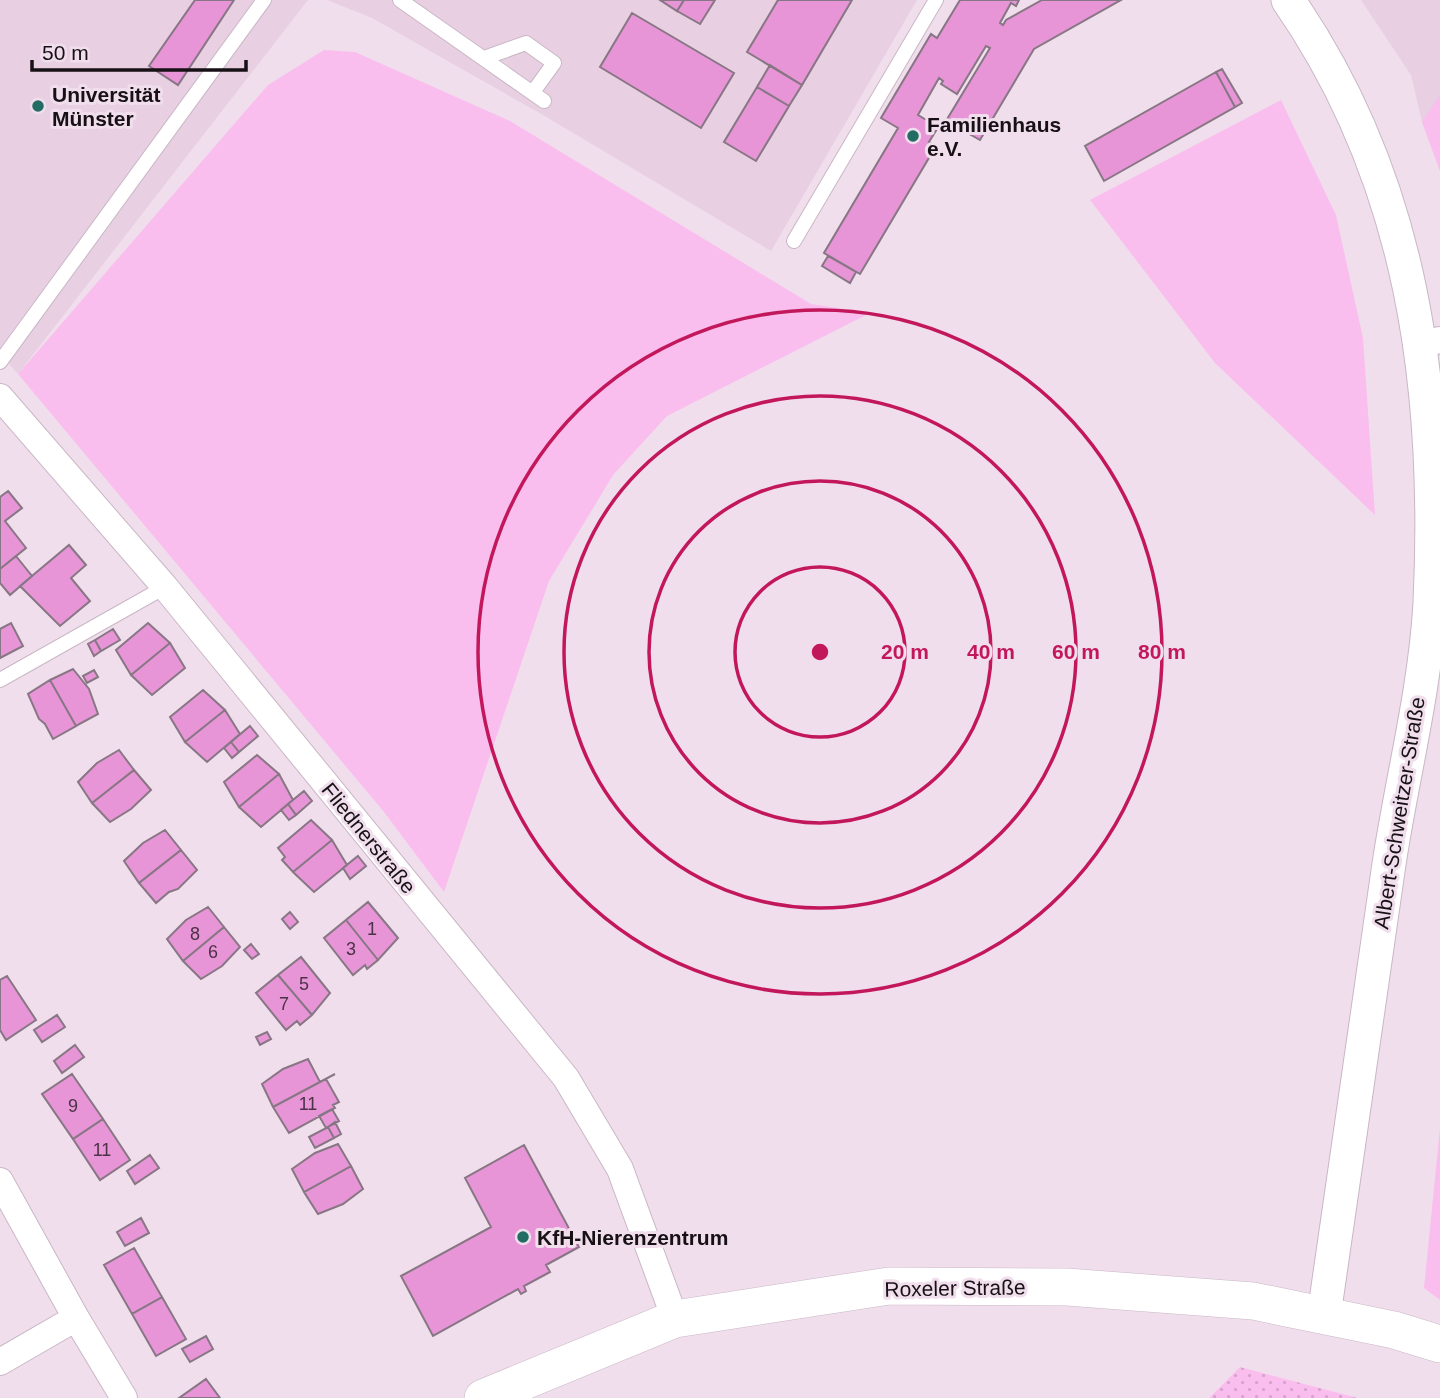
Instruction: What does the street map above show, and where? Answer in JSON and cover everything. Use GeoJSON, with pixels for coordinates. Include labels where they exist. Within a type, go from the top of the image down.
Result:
{"type":"FeatureCollection","features":[{"type":"Feature","properties":{"kind":"main road","name":"Roxeler Straße"},"geometry":{"type":"LineString","coordinates":[[483,1398],[675,1319],[889,1286],[1067,1287],[1253,1301],[1324,1315],[1440,1344]]}},
{"type":"Feature","properties":{"kind":"street","name":"Albert-Schweitzer-Straße"},"geometry":{"type":"LineString","coordinates":[[1289,0],[1334,74],[1366,145],[1432,342],[1430,603],[1324,1315]]}},
{"type":"Feature","properties":{"kind":"street","name":"Fliednerstraße"},"geometry":{"type":"LineString","coordinates":[[0,397],[165,587],[566,1078],[620,1169],[675,1319]]}},
{"type":"Feature","properties":{"kind":"street"},"geometry":{"type":"LineString","coordinates":[[0,1181],[124,1398]]}},
{"type":"Feature","properties":{"kind":"street"},"geometry":{"type":"LineString","coordinates":[[0,1362],[76,1318]]}},
{"type":"Feature","properties":{"kind":"lane"},"geometry":{"type":"LineString","coordinates":[[0,362],[264,0]]}},
{"type":"Feature","properties":{"kind":"lane"},"geometry":{"type":"LineString","coordinates":[[400,0],[538,96],[554,63],[526,43],[484,58]]}},
{"type":"Feature","properties":{"kind":"lane"},"geometry":{"type":"LineString","coordinates":[[794,241],[936,0]]}},
{"type":"Feature","properties":{"kind":"lane"},"geometry":{"type":"LineString","coordinates":[[0,680],[165,587]]}},
{"type":"Feature","properties":{"kind":"shaded area"},"geometry":{"type":"Polygon","coordinates":[[[0,0],[308,0],[18,374],[0,353],[0,0]]]}},
{"type":"Feature","properties":{"kind":"shaded area"},"geometry":{"type":"Polygon","coordinates":[[[327,0],[917,0],[771,251],[543,115],[372,18],[327,0]]]}},
{"type":"Feature","properties":{"kind":"shaded area"},"geometry":{"type":"Polygon","coordinates":[[[1361,0],[1440,0],[1440,171],[1422,122],[1411,75],[1361,0]]]}},
{"type":"Feature","properties":{"kind":"shaded area"},"geometry":{"type":"Polygon","coordinates":[[[324,50],[355,52],[510,121],[811,304],[870,313],[667,416],[613,475],[549,581],[444,892],[384,812],[18,374],[268,85],[324,50]]]}},
{"type":"Feature","properties":{"kind":"shaded area"},"geometry":{"type":"Polygon","coordinates":[[[1440,95],[1440,171],[1422,122],[1440,95]]]}},
{"type":"Feature","properties":{"kind":"shaded area"},"geometry":{"type":"Polygon","coordinates":[[[1281,100],[1336,215],[1363,338],[1375,515],[1215,363],[1090,200],[1281,100]]]}},
{"type":"Feature","properties":{"kind":"shaded area"},"geometry":{"type":"Polygon","coordinates":[[[1440,1128],[1440,1300],[1424,1288],[1440,1128]]]}},
{"type":"Feature","properties":{"kind":"shaded area"},"geometry":{"type":"Polygon","coordinates":[[[1240,1367],[1358,1398],[1209,1398],[1240,1367]]]}},
{"type":"Feature","properties":{"kind":"building"},"geometry":{"type":"Polygon","coordinates":[[[195,0],[234,0],[178,85],[149,66],[195,0]]]}},
{"type":"Feature","properties":{"kind":"building"},"geometry":{"type":"Polygon","coordinates":[[[660,0],[684,0],[677,11],[660,0]]]}},
{"type":"Feature","properties":{"kind":"building"},"geometry":{"type":"Polygon","coordinates":[[[684,0],[715,0],[700,24],[677,11],[684,0]]]}},
{"type":"Feature","properties":{"kind":"building"},"geometry":{"type":"Polygon","coordinates":[[[778,0],[852,0],[802,85],[747,52],[778,0]]]}},
{"type":"Feature","properties":{"kind":"building","name":"Familienhaus e.V."},"geometry":{"type":"Polygon","coordinates":[[[960,0],[1019,0],[1016,6],[1011,3],[1000,23],[1003,25],[1006,20],[1042,0],[1121,0],[1034,49],[980,140],[946,121],[990,48],[986,46],[957,94],[941,84],[943,81],[939,78],[918,115],[945,131],[937,129],[929,142],[936,146],[860,274],[824,253],[898,128],[881,118],[931,34],[937,38],[960,0]]]}},
{"type":"Feature","properties":{"kind":"building"},"geometry":{"type":"Polygon","coordinates":[[[632,13],[734,73],[701,128],[600,67],[632,13]]]}},
{"type":"Feature","properties":{"kind":"building"},"geometry":{"type":"Polygon","coordinates":[[[770,65],[802,85],[789,106],[757,87],[770,65]]]}},
{"type":"Feature","properties":{"kind":"building"},"geometry":{"type":"Polygon","coordinates":[[[1222,69],[1242,103],[1235,107],[1216,72],[1222,69]]]}},
{"type":"Feature","properties":{"kind":"building"},"geometry":{"type":"Polygon","coordinates":[[[1216,72],[1235,107],[1104,181],[1085,146],[1216,72]]]}},
{"type":"Feature","properties":{"kind":"building"},"geometry":{"type":"Polygon","coordinates":[[[757,87],[789,106],[756,161],[724,142],[757,87]]]}},
{"type":"Feature","properties":{"kind":"building"},"geometry":{"type":"Polygon","coordinates":[[[828,256],[856,272],[850,283],[822,266],[828,256]]]}},
{"type":"Feature","properties":{"kind":"building"},"geometry":{"type":"Polygon","coordinates":[[[8,491],[22,508],[5,521],[26,548],[0,569],[0,497],[8,491]]]}},
{"type":"Feature","properties":{"kind":"building"},"geometry":{"type":"Polygon","coordinates":[[[69,545],[86,565],[71,578],[90,601],[60,626],[20,586],[69,545]]]}},
{"type":"Feature","properties":{"kind":"building"},"geometry":{"type":"Polygon","coordinates":[[[16,556],[32,576],[10,595],[0,583],[0,569],[16,556]]]}},
{"type":"Feature","properties":{"kind":"building"},"geometry":{"type":"Polygon","coordinates":[[[11,623],[23,646],[0,658],[0,629],[11,623]]]}},
{"type":"Feature","properties":{"kind":"building"},"geometry":{"type":"Polygon","coordinates":[[[148,623],[170,643],[131,675],[116,650],[148,623]]]}},
{"type":"Feature","properties":{"kind":"building"},"geometry":{"type":"Polygon","coordinates":[[[113,629],[120,640],[101,651],[95,640],[113,629]]]}},
{"type":"Feature","properties":{"kind":"building"},"geometry":{"type":"Polygon","coordinates":[[[95,640],[101,651],[94,656],[88,644],[95,640]]]}},
{"type":"Feature","properties":{"kind":"building"},"geometry":{"type":"Polygon","coordinates":[[[170,643],[185,668],[152,695],[131,675],[170,643]]]}},
{"type":"Feature","properties":{"kind":"building"},"geometry":{"type":"Polygon","coordinates":[[[73,669],[89,689],[98,714],[76,726],[50,680],[73,669]]]}},
{"type":"Feature","properties":{"kind":"building"},"geometry":{"type":"Polygon","coordinates":[[[94,670],[98,677],[87,683],[83,676],[94,670]]]}},
{"type":"Feature","properties":{"kind":"building"},"geometry":{"type":"Polygon","coordinates":[[[50,680],[76,726],[53,739],[39,719],[28,694],[50,680]]]}},
{"type":"Feature","properties":{"kind":"building"},"geometry":{"type":"Polygon","coordinates":[[[203,690],[225,710],[185,742],[170,717],[203,690]]]}},
{"type":"Feature","properties":{"kind":"building"},"geometry":{"type":"Polygon","coordinates":[[[225,710],[240,734],[207,762],[185,742],[225,710]]]}},
{"type":"Feature","properties":{"kind":"building"},"geometry":{"type":"Polygon","coordinates":[[[250,726],[258,736],[239,752],[231,742],[250,726]]]}},
{"type":"Feature","properties":{"kind":"building"},"geometry":{"type":"Polygon","coordinates":[[[231,742],[239,752],[232,758],[224,748],[231,742]]]}},
{"type":"Feature","properties":{"kind":"building"},"geometry":{"type":"Polygon","coordinates":[[[119,750],[134,770],[92,803],[78,782],[97,763],[119,750]]]}},
{"type":"Feature","properties":{"kind":"building"},"geometry":{"type":"Polygon","coordinates":[[[257,755],[279,774],[239,807],[224,782],[257,755]]]}},
{"type":"Feature","properties":{"kind":"building"},"geometry":{"type":"Polygon","coordinates":[[[134,770],[151,790],[131,809],[110,822],[92,803],[134,770]]]}},
{"type":"Feature","properties":{"kind":"building"},"geometry":{"type":"Polygon","coordinates":[[[279,774],[293,800],[261,827],[239,807],[279,774]]]}},
{"type":"Feature","properties":{"kind":"building"},"geometry":{"type":"Polygon","coordinates":[[[304,791],[312,801],[296,815],[288,804],[304,791]]]}},
{"type":"Feature","properties":{"kind":"building"},"geometry":{"type":"Polygon","coordinates":[[[288,804],[296,815],[289,820],[281,810],[288,804]]]}},
{"type":"Feature","properties":{"kind":"building"},"geometry":{"type":"Polygon","coordinates":[[[311,820],[332,840],[293,872],[282,860],[285,857],[278,848],[311,820]]]}},
{"type":"Feature","properties":{"kind":"building"},"geometry":{"type":"Polygon","coordinates":[[[165,830],[181,850],[139,883],[124,861],[143,843],[165,830]]]}},
{"type":"Feature","properties":{"kind":"building"},"geometry":{"type":"Polygon","coordinates":[[[332,840],[347,865],[314,892],[293,872],[332,840]]]}},
{"type":"Feature","properties":{"kind":"building"},"geometry":{"type":"Polygon","coordinates":[[[181,850],[197,870],[178,889],[169,892],[156,903],[139,883],[181,850]]]}},
{"type":"Feature","properties":{"kind":"building"},"geometry":{"type":"Polygon","coordinates":[[[358,856],[366,866],[350,879],[343,868],[358,856]]]}},
{"type":"Feature","properties":{"kind":"building"},"geometry":{"type":"Polygon","coordinates":[[[368,902],[398,938],[378,960],[346,920],[368,902]]]}},
{"type":"Feature","properties":{"kind":"building"},"geometry":{"type":"Polygon","coordinates":[[[208,907],[224,927],[183,961],[167,939],[186,920],[208,907]]]}},
{"type":"Feature","properties":{"kind":"building"},"geometry":{"type":"Polygon","coordinates":[[[290,912],[298,922],[290,929],[282,919],[290,912]]]}},
{"type":"Feature","properties":{"kind":"building"},"geometry":{"type":"Polygon","coordinates":[[[346,920],[378,960],[367,969],[365,965],[353,975],[324,938],[346,920]]]}},
{"type":"Feature","properties":{"kind":"building"},"geometry":{"type":"Polygon","coordinates":[[[224,927],[240,947],[222,966],[201,979],[183,961],[224,927]]]}},
{"type":"Feature","properties":{"kind":"building"},"geometry":{"type":"Polygon","coordinates":[[[251,944],[259,954],[252,959],[244,950],[251,944]]]}},
{"type":"Feature","properties":{"kind":"building"},"geometry":{"type":"Polygon","coordinates":[[[301,957],[330,993],[312,1015],[278,975],[301,957]]]}},
{"type":"Feature","properties":{"kind":"building"},"geometry":{"type":"Polygon","coordinates":[[[278,975],[312,1015],[300,1025],[297,1021],[286,1030],[256,993],[278,975]]]}},
{"type":"Feature","properties":{"kind":"building"},"geometry":{"type":"Polygon","coordinates":[[[7,976],[36,1020],[6,1040],[0,1030],[0,980],[7,976]]]}},
{"type":"Feature","properties":{"kind":"building"},"geometry":{"type":"Polygon","coordinates":[[[57,1015],[65,1027],[42,1042],[34,1030],[57,1015]]]}},
{"type":"Feature","properties":{"kind":"building"},"geometry":{"type":"Polygon","coordinates":[[[267,1032],[271,1039],[260,1045],[256,1037],[267,1032]]]}},
{"type":"Feature","properties":{"kind":"building"},"geometry":{"type":"Polygon","coordinates":[[[75,1045],[84,1057],[62,1073],[54,1061],[75,1045]]]}},
{"type":"Feature","properties":{"kind":"building"},"geometry":{"type":"Polygon","coordinates":[[[308,1059],[320,1082],[273,1107],[262,1084],[283,1069],[308,1059]]]}},
{"type":"Feature","properties":{"kind":"building"},"geometry":{"type":"Polygon","coordinates":[[[72,1074],[103,1119],[73,1139],[42,1094],[72,1074]]]}},
{"type":"Feature","properties":{"kind":"building"},"geometry":{"type":"Polygon","coordinates":[[[335,1074],[326,1079],[339,1102],[333,1105],[335,1108],[289,1133],[273,1107],[335,1074]]]}},
{"type":"Feature","properties":{"kind":"building"},"geometry":{"type":"Polygon","coordinates":[[[332,1109],[339,1121],[326,1128],[319,1116],[332,1109]]]}},
{"type":"Feature","properties":{"kind":"building"},"geometry":{"type":"Polygon","coordinates":[[[103,1119],[130,1160],[100,1180],[73,1139],[103,1119]]]}},
{"type":"Feature","properties":{"kind":"building"},"geometry":{"type":"Polygon","coordinates":[[[335,1122],[341,1134],[334,1138],[328,1127],[335,1122]]]}},
{"type":"Feature","properties":{"kind":"building"},"geometry":{"type":"Polygon","coordinates":[[[328,1127],[334,1138],[315,1148],[309,1137],[328,1127]]]}},
{"type":"Feature","properties":{"kind":"building"},"geometry":{"type":"Polygon","coordinates":[[[338,1144],[351,1166],[304,1192],[292,1169],[315,1153],[338,1144]]]}},
{"type":"Feature","properties":{"kind":"building","name":"KfH-Nierenzentrum"},"geometry":{"type":"Polygon","coordinates":[[[524,1145],[579,1247],[546,1265],[550,1272],[524,1286],[526,1291],[521,1294],[518,1289],[433,1336],[401,1276],[491,1227],[465,1178],[524,1145]]]}},
{"type":"Feature","properties":{"kind":"building"},"geometry":{"type":"Polygon","coordinates":[[[150,1155],[159,1168],[135,1184],[127,1171],[150,1155]]]}},
{"type":"Feature","properties":{"kind":"building"},"geometry":{"type":"Polygon","coordinates":[[[351,1166],[363,1189],[343,1204],[318,1214],[304,1192],[351,1166]]]}},
{"type":"Feature","properties":{"kind":"building"},"geometry":{"type":"Polygon","coordinates":[[[141,1218],[149,1233],[125,1246],[117,1232],[141,1218]]]}},
{"type":"Feature","properties":{"kind":"building"},"geometry":{"type":"Polygon","coordinates":[[[134,1248],[162,1297],[132,1314],[104,1265],[134,1248]]]}},
{"type":"Feature","properties":{"kind":"building"},"geometry":{"type":"Polygon","coordinates":[[[162,1297],[186,1339],[156,1356],[132,1314],[162,1297]]]}},
{"type":"Feature","properties":{"kind":"building"},"geometry":{"type":"Polygon","coordinates":[[[206,1336],[213,1349],[190,1362],[182,1349],[206,1336]]]}},
{"type":"Feature","properties":{"kind":"building"},"geometry":{"type":"Polygon","coordinates":[[[206,1379],[220,1398],[179,1398],[206,1379]]]}},
{"type":"Feature","properties":{"kind":"place","name":"Universität Münster"},"geometry":{"type":"Point","coordinates":[38,106]}},
{"type":"Feature","properties":{"kind":"place","name":"Familienhaus e.V."},"geometry":{"type":"Point","coordinates":[913,136]}},
{"type":"Feature","properties":{"kind":"place","name":"KfH-Nierenzentrum"},"geometry":{"type":"Point","coordinates":[523,1237]}}]}
